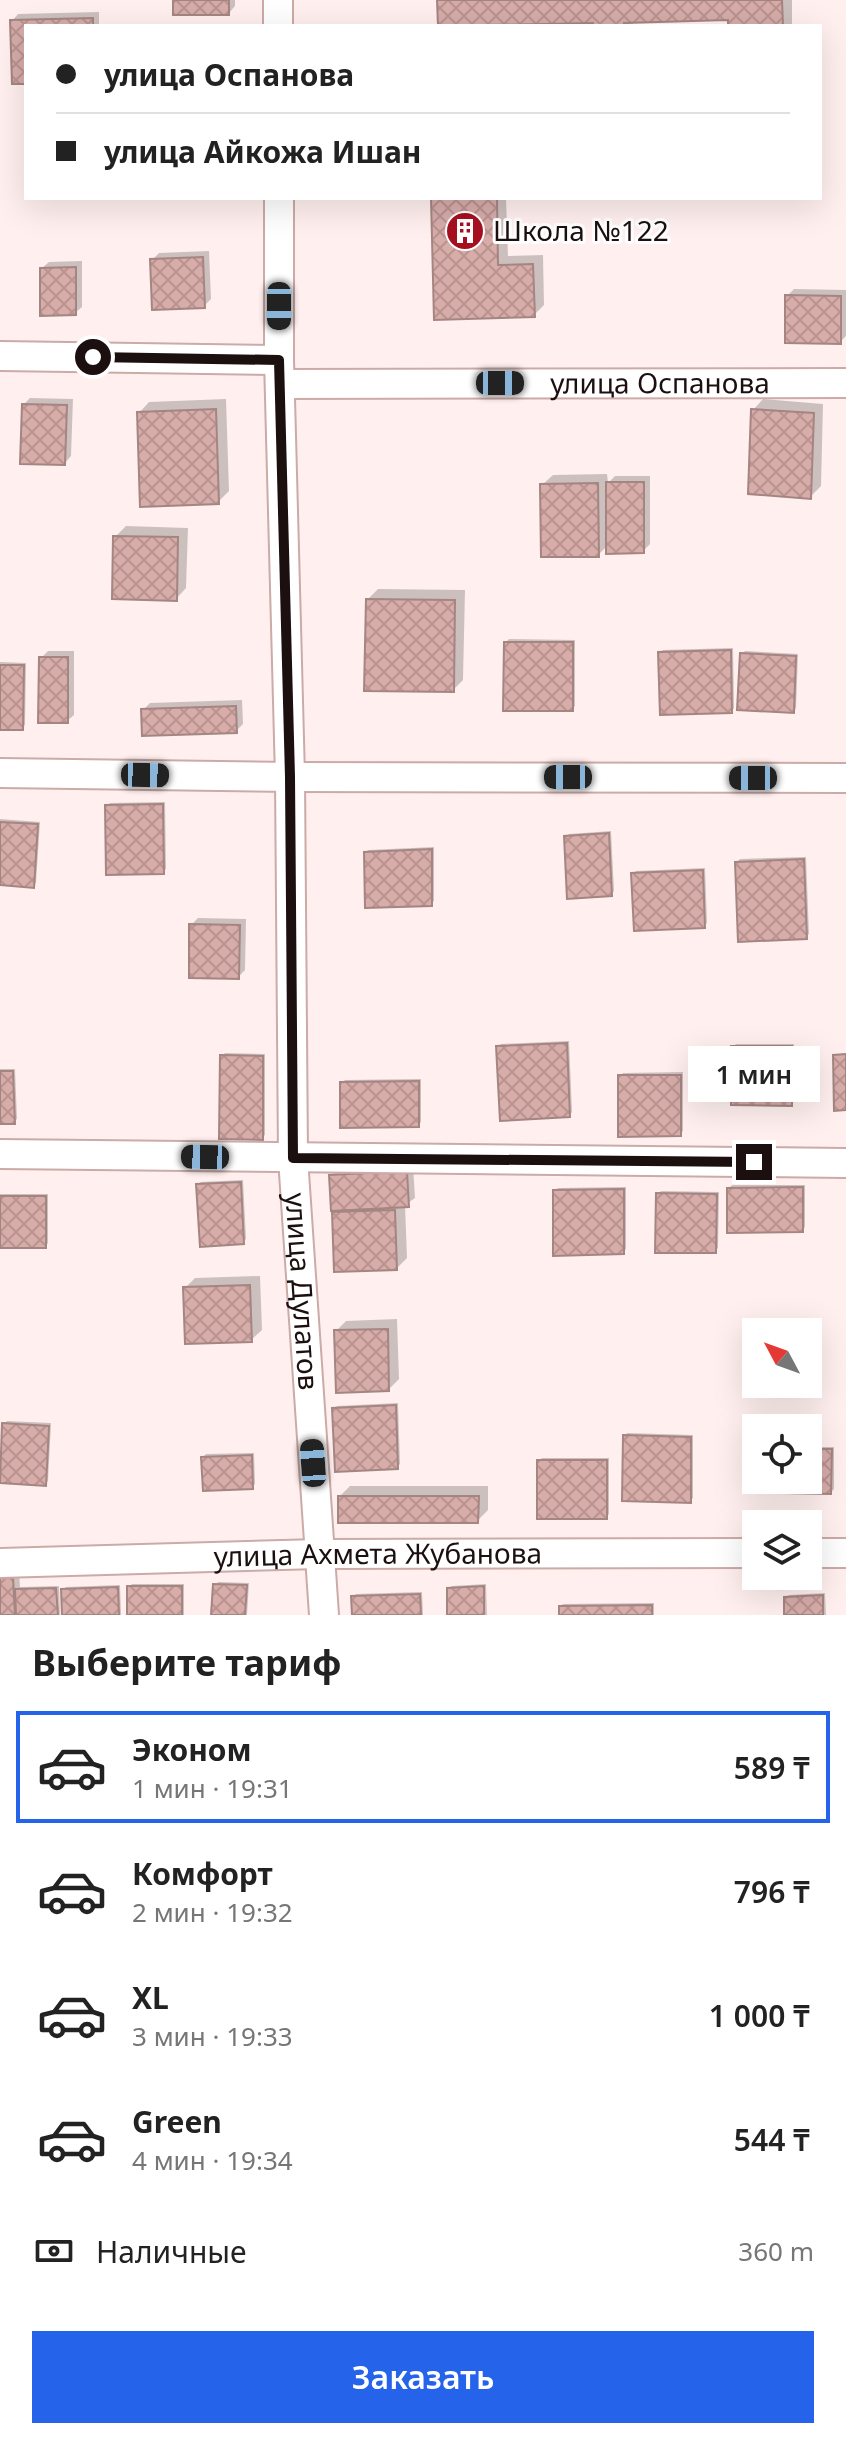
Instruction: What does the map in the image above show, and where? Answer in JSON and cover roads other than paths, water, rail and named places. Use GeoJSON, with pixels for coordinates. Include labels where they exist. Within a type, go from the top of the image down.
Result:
{"type":"FeatureCollection","features":[{"type":"Feature","properties":{"kind":"street"},"geometry":{"type":"LineString","coordinates":[[278,0],[278,24]]}},
{"type":"Feature","properties":{"kind":"street","name":"улица Дулатов"},"geometry":{"type":"LineString","coordinates":[[279,200],[290,777],[293,1158],[324,1615]]}},
{"type":"Feature","properties":{"kind":"street","name":"улица Оспанова"},"geometry":{"type":"LineString","coordinates":[[0,356],[280,372],[846,383]]}},
{"type":"Feature","properties":{"kind":"street"},"geometry":{"type":"LineString","coordinates":[[0,773],[846,778]]}},
{"type":"Feature","properties":{"kind":"street"},"geometry":{"type":"LineString","coordinates":[[0,1154],[846,1163]]}},
{"type":"Feature","properties":{"kind":"street","name":"улица Ахмета Жубанова"},"geometry":{"type":"LineString","coordinates":[[0,1563],[319,1554],[742,1553]]}},
{"type":"Feature","properties":{"kind":"street"},"geometry":{"type":"LineString","coordinates":[[822,1553],[846,1553]]}},
{"type":"Feature","properties":{"kind":"place","name":"Школа №122"},"geometry":{"type":"Point","coordinates":[465,231]}}]}
